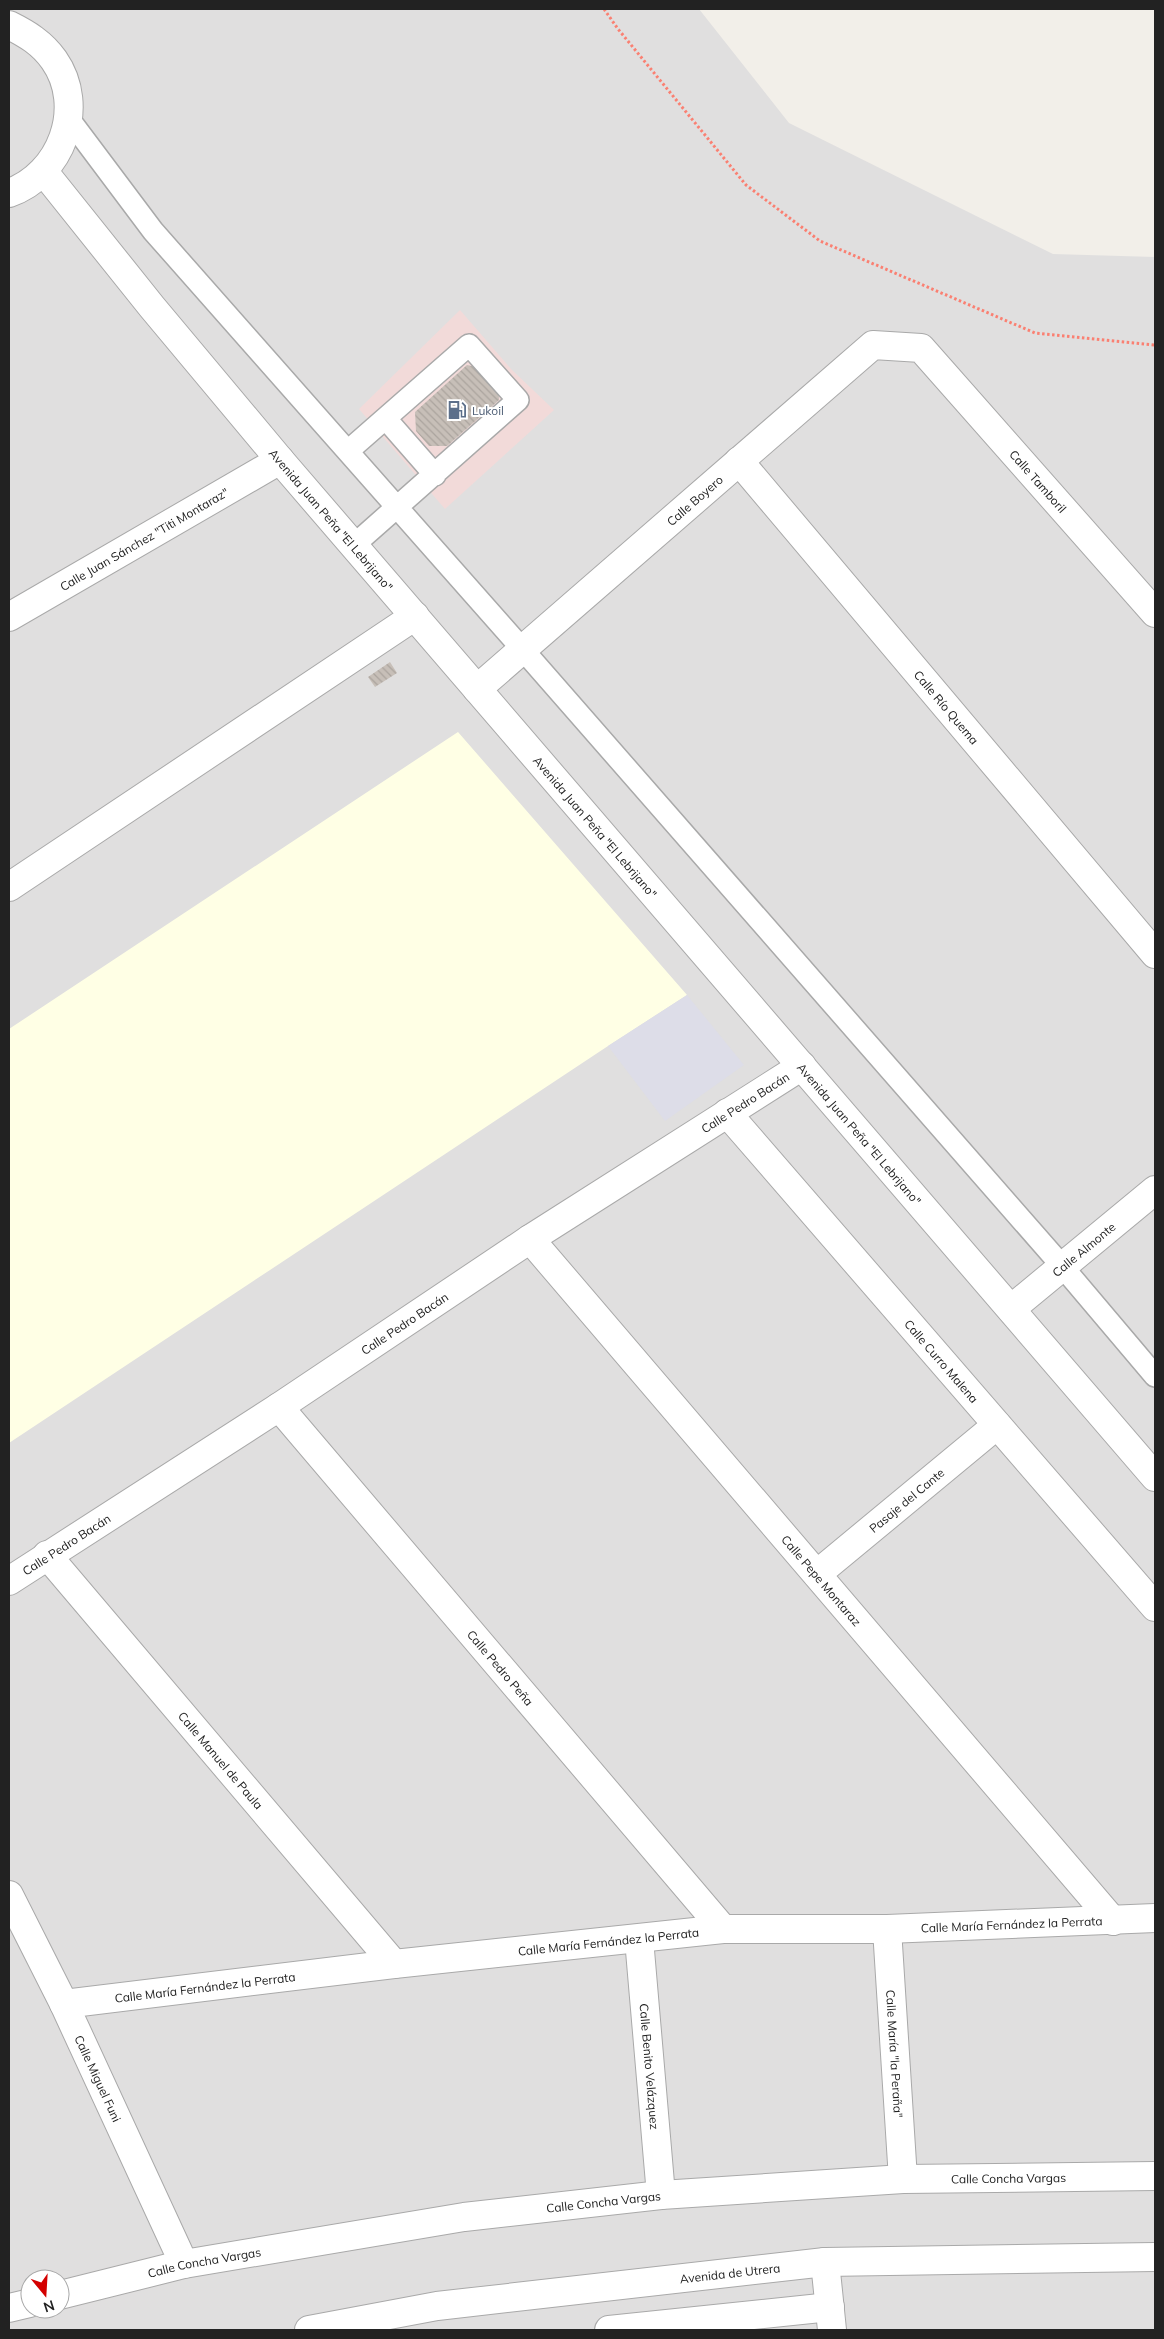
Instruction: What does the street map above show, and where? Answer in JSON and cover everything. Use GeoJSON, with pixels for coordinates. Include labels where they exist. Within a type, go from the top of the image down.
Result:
{"type":"FeatureCollection","features":[{"type":"Feature","properties":{"kind":"street"},"geometry":{"type":"LineString","coordinates":[[9,25],[34,38],[54,61],[67,88],[69,119],[61,148],[44,172],[20,189],[9,193]]}},
{"type":"Feature","properties":{"kind":"street","name":"Avenida Juan Peña \"El Lebrijano\""},"geometry":{"type":"LineString","coordinates":[[44,172],[152,307],[280,460],[1155,1477]]}},
{"type":"Feature","properties":{"kind":"street","name":"Calle Boyero"},"geometry":{"type":"LineString","coordinates":[[477,689],[524,651],[873,344],[922,348]]}},
{"type":"Feature","properties":{"kind":"street","name":"Calle Tamboril"},"geometry":{"type":"LineString","coordinates":[[922,348],[1155,613]]}},
{"type":"Feature","properties":{"kind":"street","name":"Calle Juan Sánchez \"Titi Montaraz\""},"geometry":{"type":"LineString","coordinates":[[9,617],[280,460]]}},
{"type":"Feature","properties":{"kind":"street","name":"Calle Río Quema"},"geometry":{"type":"LineString","coordinates":[[739,461],[1155,954]]}},
{"type":"Feature","properties":{"kind":"street"},"geometry":{"type":"LineString","coordinates":[[9,887],[415,616]]}},
{"type":"Feature","properties":{"kind":"street","name":"Calle Pedro Bacán"},"geometry":{"type":"LineString","coordinates":[[9,1582],[47,1555],[279,1408],[530,1239],[802,1066]]}},
{"type":"Feature","properties":{"kind":"street","name":"Calle Curro Malena"},"geometry":{"type":"LineString","coordinates":[[727,1113],[1155,1608]]}},
{"type":"Feature","properties":{"kind":"street","name":"Calle Almonte"},"geometry":{"type":"LineString","coordinates":[[1011,1309],[1155,1190]]}},
{"type":"Feature","properties":{"kind":"street","name":"Calle Pepe Montaraz"},"geometry":{"type":"LineString","coordinates":[[530,1239],[1113,1921]]}},
{"type":"Feature","properties":{"kind":"street","name":"Calle Pedro Peña"},"geometry":{"type":"LineString","coordinates":[[279,1408],[723,1929]]}},
{"type":"Feature","properties":{"kind":"street","name":"Pasaje del Cante"},"geometry":{"type":"LineString","coordinates":[[817,1574],[997,1425]]}},
{"type":"Feature","properties":{"kind":"street","name":"Calle Manuel de Paula"},"geometry":{"type":"LineString","coordinates":[[47,1555],[394,1964]]}},
{"type":"Feature","properties":{"kind":"street","name":"Calle Miguel Funi"},"geometry":{"type":"LineString","coordinates":[[9,1895],[64,2004],[184,2264]]}},
{"type":"Feature","properties":{"kind":"street","name":"Calle María Fernández la Perrata"},"geometry":{"type":"LineString","coordinates":[[64,2004],[394,1964],[723,1929],[887,1929],[1155,1918]]}},
{"type":"Feature","properties":{"kind":"street","name":"Calle María \"la Peraña\""},"geometry":{"type":"LineString","coordinates":[[887,1929],[903,2179]]}},
{"type":"Feature","properties":{"kind":"street","name":"Calle Benito Velázquez"},"geometry":{"type":"LineString","coordinates":[[639,1939],[661,2195]]}},
{"type":"Feature","properties":{"kind":"street","name":"Calle Concha Vargas"},"geometry":{"type":"LineString","coordinates":[[70,2292],[184,2264],[464,2217],[661,2195],[903,2179],[1155,2176]]}},
{"type":"Feature","properties":{"kind":"street","name":"Avenida de Utrera"},"geometry":{"type":"LineString","coordinates":[[309,2330],[437,2306],[825,2262],[1155,2257]]}},
{"type":"Feature","properties":{"kind":"street"},"geometry":{"type":"LineString","coordinates":[[609,2330],[831,2319],[825,2262]]}},
{"type":"Feature","properties":{"kind":"lane"},"geometry":{"type":"LineString","coordinates":[[69,119],[153,231],[524,651],[1062,1266],[1155,1376]]}},
{"type":"Feature","properties":{"kind":"lane"},"geometry":{"type":"LineString","coordinates":[[348,451],[469,345],[518,400],[354,546]]}},
{"type":"Feature","properties":{"kind":"lane"},"geometry":{"type":"LineString","coordinates":[[386,419],[435,475]]}},
{"type":"Feature","properties":{"kind":"path"},"geometry":{"type":"LineString","coordinates":[[604,9],[618,30],[746,185],[820,241],[1035,333],[1155,345]]}},
{"type":"Feature","properties":{"kind":"shaded area"},"geometry":{"type":"Polygon","coordinates":[[[9,9],[699,9],[789,123],[1053,254],[1155,257],[1155,2330],[9,2330],[9,9]]]}},
{"type":"Feature","properties":{"kind":"shaded area","name":"Lukoil"},"geometry":{"type":"Polygon","coordinates":[[[460,310],[511,369],[554,410],[445,509],[359,409],[460,310]]]}},
{"type":"Feature","properties":{"kind":"shaded area"},"geometry":{"type":"Polygon","coordinates":[[[458,732],[687,995],[9,1443],[9,1029],[458,732]]]}},
{"type":"Feature","properties":{"kind":"shaded area"},"geometry":{"type":"Polygon","coordinates":[[[687,995],[744,1065],[665,1121],[608,1046],[687,995]]]}},
{"type":"Feature","properties":{"kind":"building"},"geometry":{"type":"Polygon","coordinates":[[[467,365],[484,369],[498,382],[499,400],[447,446],[429,446],[416,431],[415,412],[467,365]]]}},
{"type":"Feature","properties":{"kind":"building"},"geometry":{"type":"Polygon","coordinates":[[[390,662],[397,673],[375,687],[368,677],[390,662]]]}},
{"type":"Feature","properties":{"kind":"place","name":"Lukoil"},"geometry":{"type":"Point","coordinates":[457,410]}}]}
